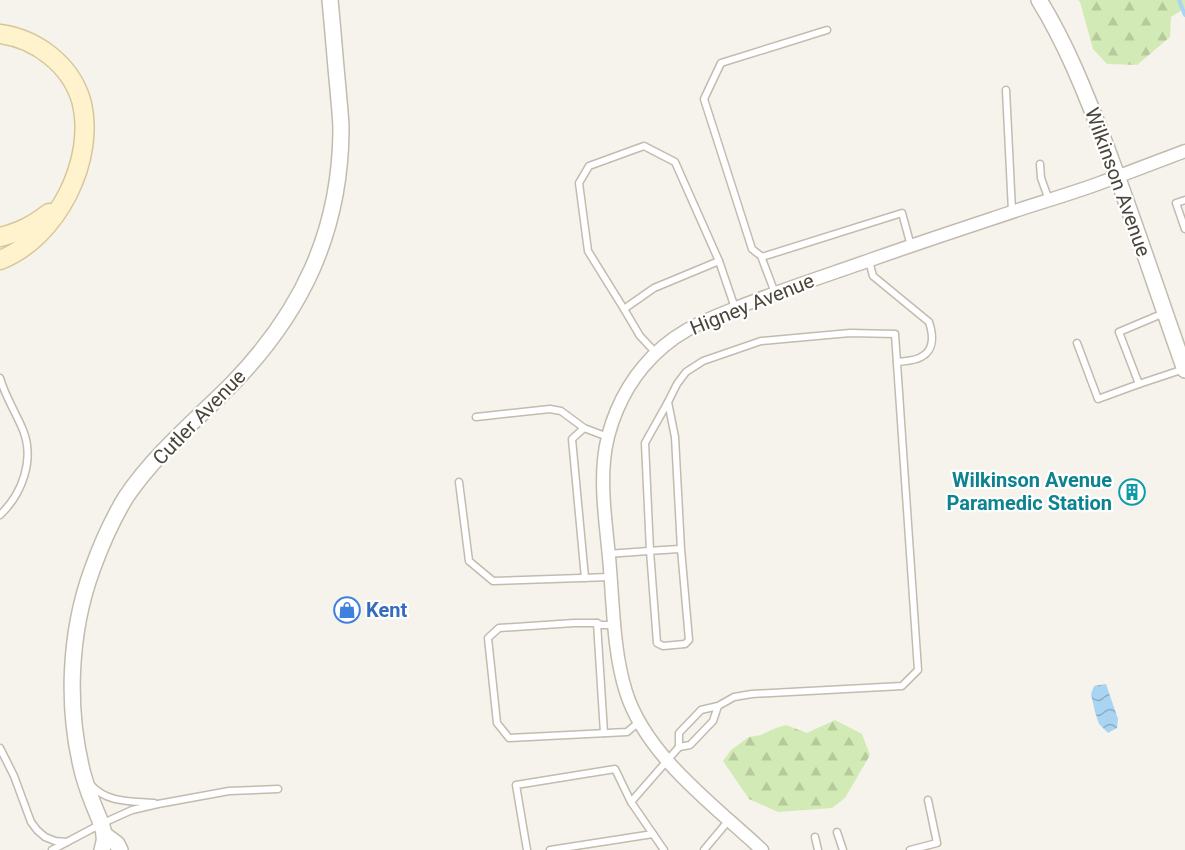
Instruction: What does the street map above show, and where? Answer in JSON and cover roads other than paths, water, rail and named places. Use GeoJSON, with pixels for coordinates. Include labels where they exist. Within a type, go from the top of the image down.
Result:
{"type":"FeatureCollection","features":[{"type":"Feature","properties":{"kind":"main road"},"geometry":{"type":"LineString","coordinates":[[0,34],[41,48],[56,60],[74,83],[81,101],[84,135],[73,183],[47,227],[28,245],[0,260]]}},
{"type":"Feature","properties":{"kind":"main road"},"geometry":{"type":"LineString","coordinates":[[0,237],[17,233],[33,225],[62,204]]}},
{"type":"Feature","properties":{"kind":"street","name":"Cutler Avenue"},"geometry":{"type":"LineString","coordinates":[[120,850],[117,844],[103,836],[83,776],[75,734],[72,690],[80,609],[92,570],[110,527],[126,497],[158,457],[233,382],[272,338],[304,287],[317,260],[337,190],[340,167],[341,129],[330,0]]}},
{"type":"Feature","properties":{"kind":"street","name":"Wilkinson Avenue"},"geometry":{"type":"LineString","coordinates":[[1039,0],[1069,53],[1118,176],[1185,370]]}},
{"type":"Feature","properties":{"kind":"street","name":"Higney Avenue"},"geometry":{"type":"LineString","coordinates":[[762,850],[667,761],[639,722],[626,693],[618,656],[605,511],[604,461],[608,437],[628,389],[642,368],[656,353],[673,338],[692,326],[775,293],[1098,184],[1185,151]]}},
{"type":"Feature","properties":{"kind":"lane"},"geometry":{"type":"LineString","coordinates":[[775,293],[762,257],[752,249],[704,99],[721,63],[827,30]]}},
{"type":"Feature","properties":{"kind":"lane"},"geometry":{"type":"LineString","coordinates":[[1006,90],[1012,212]]}},
{"type":"Feature","properties":{"kind":"lane"},"geometry":{"type":"LineString","coordinates":[[656,353],[640,336],[588,251],[579,183],[589,166],[644,146],[675,162],[719,261],[735,308]]}},
{"type":"Feature","properties":{"kind":"lane"},"geometry":{"type":"LineString","coordinates":[[1040,164],[1041,177],[1049,200]]}},
{"type":"Feature","properties":{"kind":"lane"},"geometry":{"type":"LineString","coordinates":[[1185,200],[1176,203],[1185,229]]}},
{"type":"Feature","properties":{"kind":"lane"},"geometry":{"type":"LineString","coordinates":[[762,257],[902,213],[911,246]]}},
{"type":"Feature","properties":{"kind":"lane"},"geometry":{"type":"LineString","coordinates":[[624,309],[654,288],[719,261]]}},
{"type":"Feature","properties":{"kind":"lane"},"geometry":{"type":"LineString","coordinates":[[869,261],[873,276],[929,322],[933,332],[932,344],[921,357],[897,362]]}},
{"type":"Feature","properties":{"kind":"lane"},"geometry":{"type":"LineString","coordinates":[[1139,384],[1119,332],[1165,313]]}},
{"type":"Feature","properties":{"kind":"lane"},"geometry":{"type":"LineString","coordinates":[[668,402],[675,437],[688,640],[686,644],[663,646],[657,643],[645,443],[677,384],[686,372],[703,361],[761,341],[850,333],[895,334],[918,670],[902,686],[752,694],[734,697],[718,706],[701,710],[679,733],[679,747]]}},
{"type":"Feature","properties":{"kind":"lane"},"geometry":{"type":"LineString","coordinates":[[1077,343],[1098,399],[1185,370]]}},
{"type":"Feature","properties":{"kind":"lane"},"geometry":{"type":"LineString","coordinates":[[0,381],[24,433],[27,452],[24,478],[18,494],[0,515]]}},
{"type":"Feature","properties":{"kind":"lane"},"geometry":{"type":"LineString","coordinates":[[476,417],[550,409],[561,411],[584,428],[608,437]]}},
{"type":"Feature","properties":{"kind":"lane"},"geometry":{"type":"LineString","coordinates":[[584,428],[572,439],[585,578]]}},
{"type":"Feature","properties":{"kind":"lane"},"geometry":{"type":"LineString","coordinates":[[459,482],[469,561],[493,581],[611,577]]}},
{"type":"Feature","properties":{"kind":"lane"},"geometry":{"type":"LineString","coordinates":[[609,554],[681,549]]}},
{"type":"Feature","properties":{"kind":"lane"},"geometry":{"type":"LineString","coordinates":[[597,623],[604,733]]}},
{"type":"Feature","properties":{"kind":"lane"},"geometry":{"type":"LineString","coordinates":[[615,624],[499,628],[488,638],[497,723],[509,738],[627,732],[639,722]]}},
{"type":"Feature","properties":{"kind":"lane"},"geometry":{"type":"LineString","coordinates":[[631,802],[679,747],[690,745],[713,721],[718,706]]}},
{"type":"Feature","properties":{"kind":"lane"},"geometry":{"type":"LineString","coordinates":[[0,748],[14,776],[31,822],[45,837],[55,841],[67,842],[103,836],[132,810],[229,791],[278,789]]}},
{"type":"Feature","properties":{"kind":"lane"},"geometry":{"type":"LineString","coordinates":[[527,850],[516,784],[615,769],[631,802],[664,850]]}},
{"type":"Feature","properties":{"kind":"lane"},"geometry":{"type":"LineString","coordinates":[[83,776],[96,790],[115,800],[158,804]]}},
{"type":"Feature","properties":{"kind":"lane"},"geometry":{"type":"LineString","coordinates":[[910,850],[937,843],[928,800]]}},
{"type":"Feature","properties":{"kind":"lane"},"geometry":{"type":"LineString","coordinates":[[704,850],[730,820]]}},
{"type":"Feature","properties":{"kind":"lane"},"geometry":{"type":"LineString","coordinates":[[837,832],[843,850]]}},
{"type":"Feature","properties":{"kind":"lane"},"geometry":{"type":"LineString","coordinates":[[550,850],[653,834]]}},
{"type":"Feature","properties":{"kind":"lane"},"geometry":{"type":"LineString","coordinates":[[815,837],[818,850]]}},
{"type":"Feature","properties":{"kind":"lane"},"geometry":{"type":"LineString","coordinates":[[52,850],[67,842]]}},
{"type":"Feature","properties":{"kind":"water"},"geometry":{"type":"Polygon","coordinates":[[[1106,684],[1118,719],[1117,728],[1108,733],[1099,724],[1091,694],[1094,686],[1106,684]]]}},
{"type":"Feature","properties":{"kind":"waterway"},"geometry":{"type":"LineString","coordinates":[[1179,0],[1185,15]]}},
{"type":"Feature","properties":{"kind":"place","name":"Wilkinson Avenue Paramedic Station"},"geometry":{"type":"Point","coordinates":[1132,492]}},
{"type":"Feature","properties":{"kind":"place","name":"Kent"},"geometry":{"type":"Point","coordinates":[347,610]}}]}
